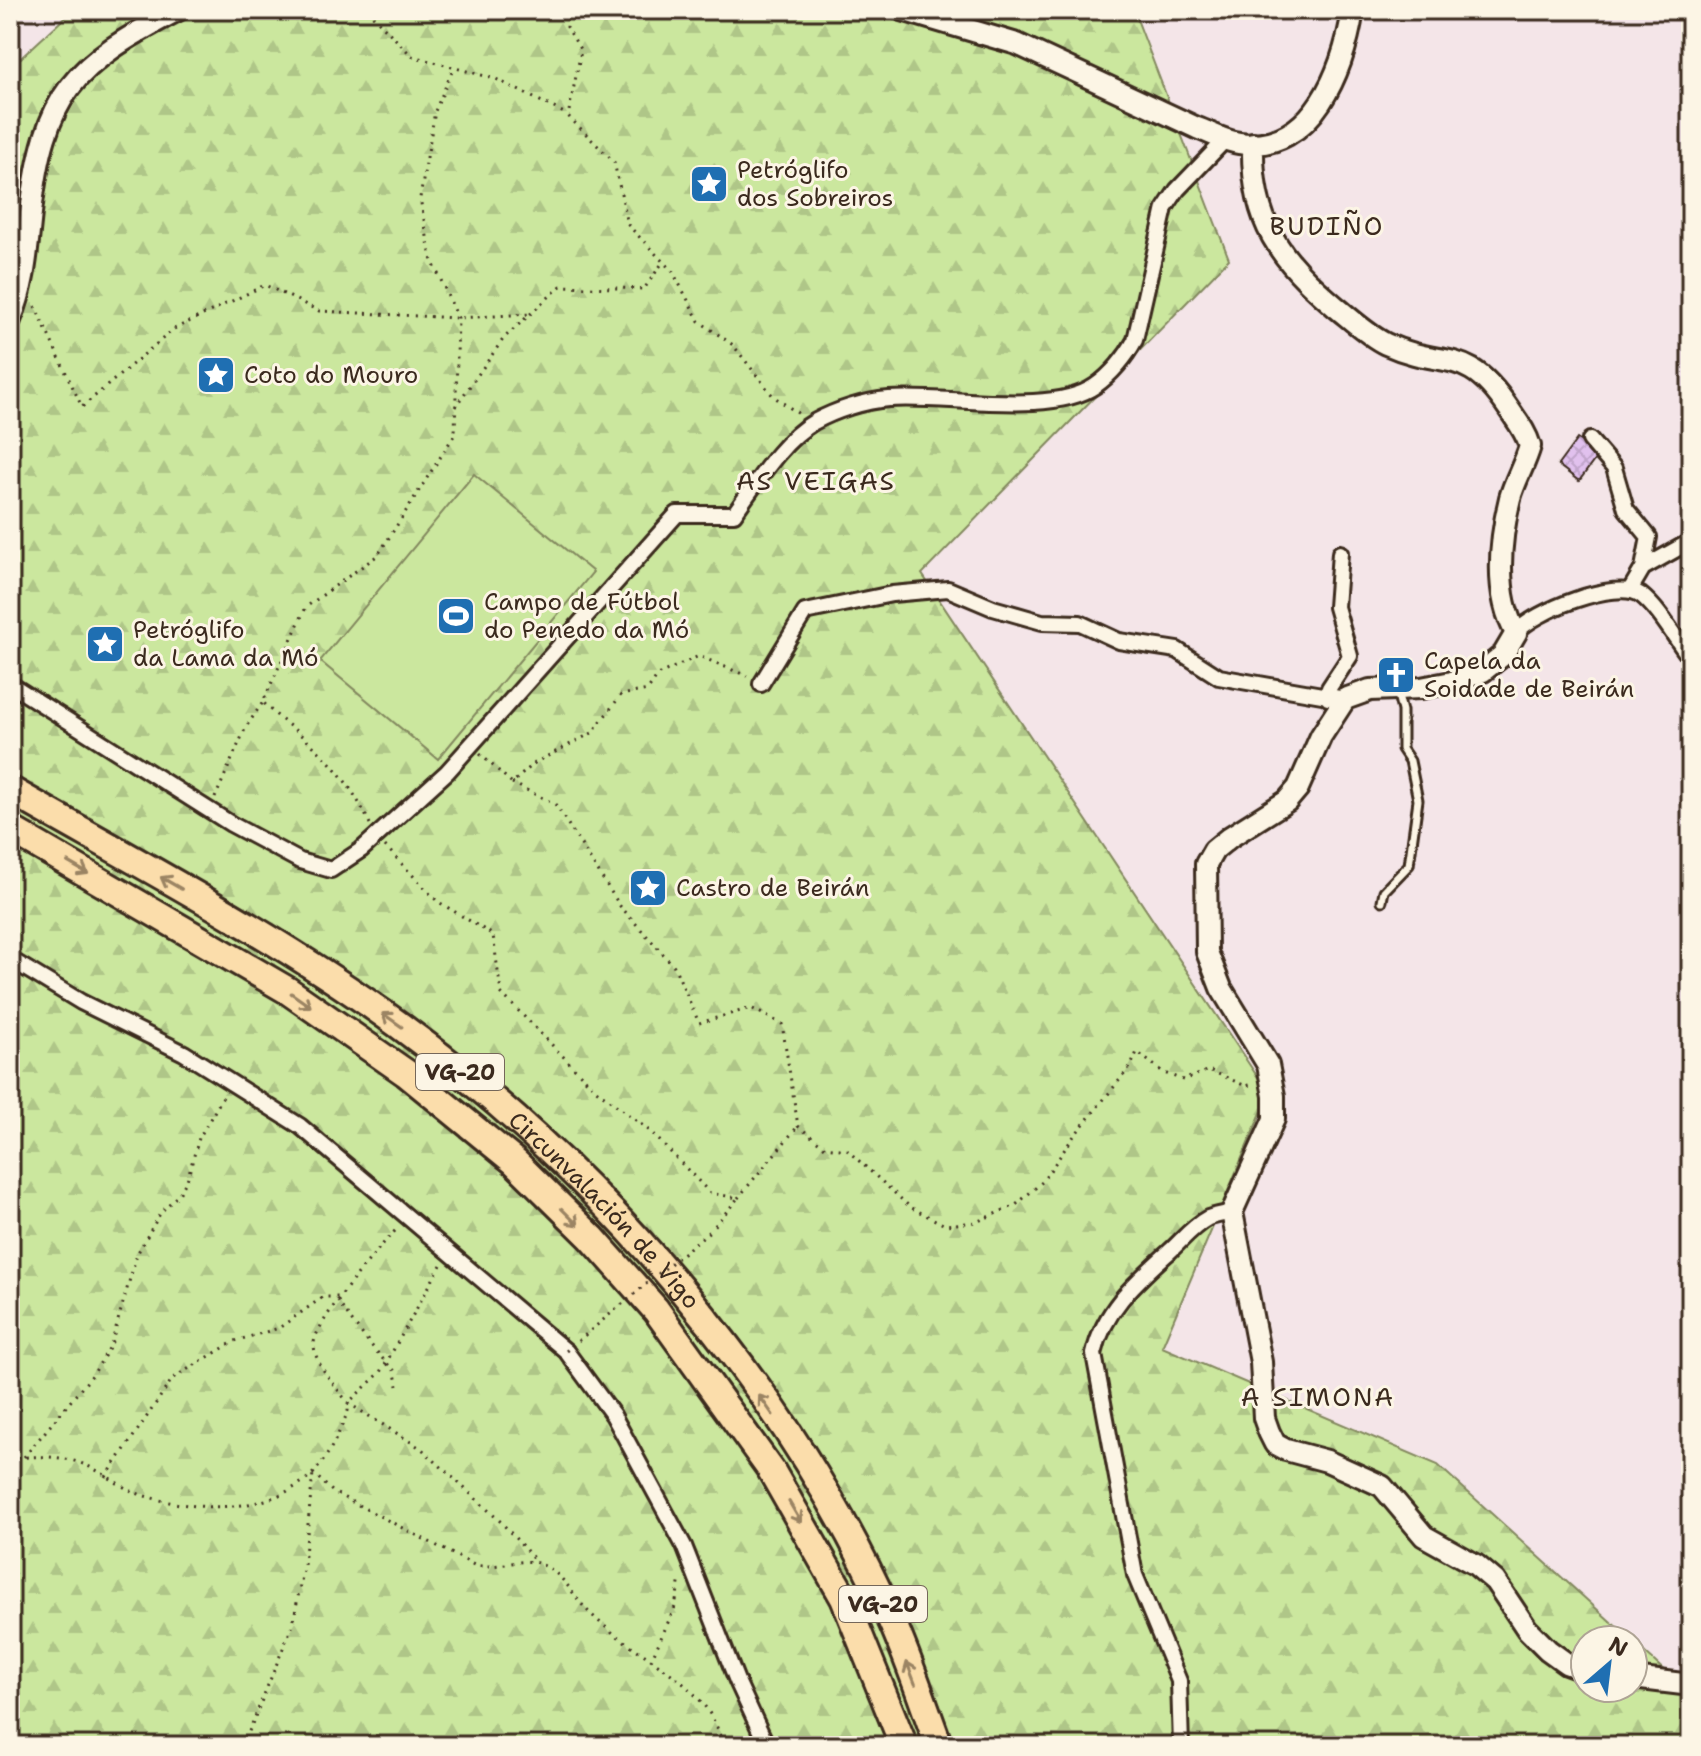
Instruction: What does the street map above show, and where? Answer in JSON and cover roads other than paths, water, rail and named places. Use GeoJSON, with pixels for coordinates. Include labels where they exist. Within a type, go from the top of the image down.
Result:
{"type":"FeatureCollection","features":[{"type":"Feature","properties":{"kind":"highway","name":"Circunvalación de Vigo"},"geometry":{"type":"LineString","coordinates":[[10,790],[279,946],[397,1023],[468,1078],[559,1158],[663,1270],[759,1395],[840,1519],[891,1619],[939,1746]]}},
{"type":"Feature","properties":{"kind":"highway","name":"Circunvalación de Vigo"},"geometry":{"type":"LineString","coordinates":[[10,829],[287,990],[406,1073],[515,1162],[592,1238],[656,1310],[771,1470],[844,1598],[904,1746]]}},
{"type":"Feature","properties":{"kind":"street"},"geometry":{"type":"LineString","coordinates":[[10,320],[22,281],[38,152],[54,110],[90,65],[118,43],[178,10]]}},
{"type":"Feature","properties":{"kind":"street"},"geometry":{"type":"LineString","coordinates":[[902,10],[1017,44],[1226,139],[1253,143],[1290,132],[1320,104],[1344,58],[1353,10]]}},
{"type":"Feature","properties":{"kind":"street"},"geometry":{"type":"LineString","coordinates":[[10,684],[209,811],[300,861],[331,870],[376,837],[472,746],[677,514],[734,514],[798,434],[812,423],[847,407],[890,399],[1032,400],[1065,397],[1094,387],[1126,356],[1135,340],[1165,208],[1226,139]]}},
{"type":"Feature","properties":{"kind":"street"},"geometry":{"type":"LineString","coordinates":[[1253,143],[1252,173],[1267,230],[1293,268],[1382,342],[1401,350],[1450,360],[1481,373],[1490,381],[1528,437],[1527,458],[1511,495],[1502,562],[1504,604],[1516,633]]}},
{"type":"Feature","properties":{"kind":"street"},"geometry":{"type":"LineString","coordinates":[[1590,440],[1614,468],[1626,509],[1649,537],[1643,568],[1630,590]]}},
{"type":"Feature","properties":{"kind":"street"},"geometry":{"type":"LineString","coordinates":[[1643,568],[1691,541]]}},
{"type":"Feature","properties":{"kind":"street"},"geometry":{"type":"LineString","coordinates":[[1336,699],[1329,688],[1350,656],[1336,607],[1340,553]]}},
{"type":"Feature","properties":{"kind":"street"},"geometry":{"type":"LineString","coordinates":[[761,684],[805,612],[892,594],[948,589],[993,608],[1042,622],[1080,623],[1119,641],[1177,650],[1219,677],[1336,699],[1370,690],[1452,682],[1483,671],[1503,655],[1528,620],[1583,598],[1630,590],[1642,596],[1691,659]]}},
{"type":"Feature","properties":{"kind":"street"},"geometry":{"type":"LineString","coordinates":[[1336,699],[1298,788],[1287,801],[1214,850],[1206,864],[1207,952],[1221,988],[1263,1056],[1271,1078],[1274,1119],[1232,1212],[1261,1362],[1264,1418],[1275,1444],[1382,1486],[1424,1536],[1476,1565],[1495,1581],[1527,1629],[1548,1650],[1569,1664]]}},
{"type":"Feature","properties":{"kind":"street"},"geometry":{"type":"LineString","coordinates":[[10,959],[81,1002],[232,1082],[300,1126],[566,1351],[613,1415],[691,1561],[737,1681],[767,1746]]}},
{"type":"Feature","properties":{"kind":"street"},"geometry":{"type":"LineString","coordinates":[[1181,1746],[1179,1681],[1135,1575],[1094,1354],[1099,1333],[1137,1279],[1191,1229],[1209,1217],[1232,1212]]}},
{"type":"Feature","properties":{"kind":"street"},"geometry":{"type":"LineString","coordinates":[[1649,1680],[1691,1685]]}},
{"type":"Feature","properties":{"kind":"lane"},"geometry":{"type":"LineString","coordinates":[[1382,901],[1384,891],[1409,865],[1418,800],[1410,761],[1402,749],[1402,711],[1396,689]]}},
{"type":"Feature","properties":{"kind":"place","name":"Petróglifo dos Sobreiros"},"geometry":{"type":"Point","coordinates":[709,184]}},
{"type":"Feature","properties":{"kind":"place","name":"Coto do Mouro"},"geometry":{"type":"Point","coordinates":[216,375]}},
{"type":"Feature","properties":{"kind":"place","name":"Campo de Fútbol do Penedo da Mó"},"geometry":{"type":"Point","coordinates":[456,616]}},
{"type":"Feature","properties":{"kind":"place","name":"Petróglifo da Lama da Mó"},"geometry":{"type":"Point","coordinates":[105,644]}},
{"type":"Feature","properties":{"kind":"place","name":"Capela da Soidade de Beirán"},"geometry":{"type":"Point","coordinates":[1396,675]}},
{"type":"Feature","properties":{"kind":"place","name":"Castro de Beirán"},"geometry":{"type":"Point","coordinates":[648,888]}},
{"type":"Feature","properties":{"kind":"district","name":"BUDIÑO"},"geometry":{"type":"Point","coordinates":[1327,225]}},
{"type":"Feature","properties":{"kind":"district","name":"AS VEIGAS"},"geometry":{"type":"Point","coordinates":[816,480]}},
{"type":"Feature","properties":{"kind":"district","name":"A SIMONA"},"geometry":{"type":"Point","coordinates":[1318,1396]}}]}
